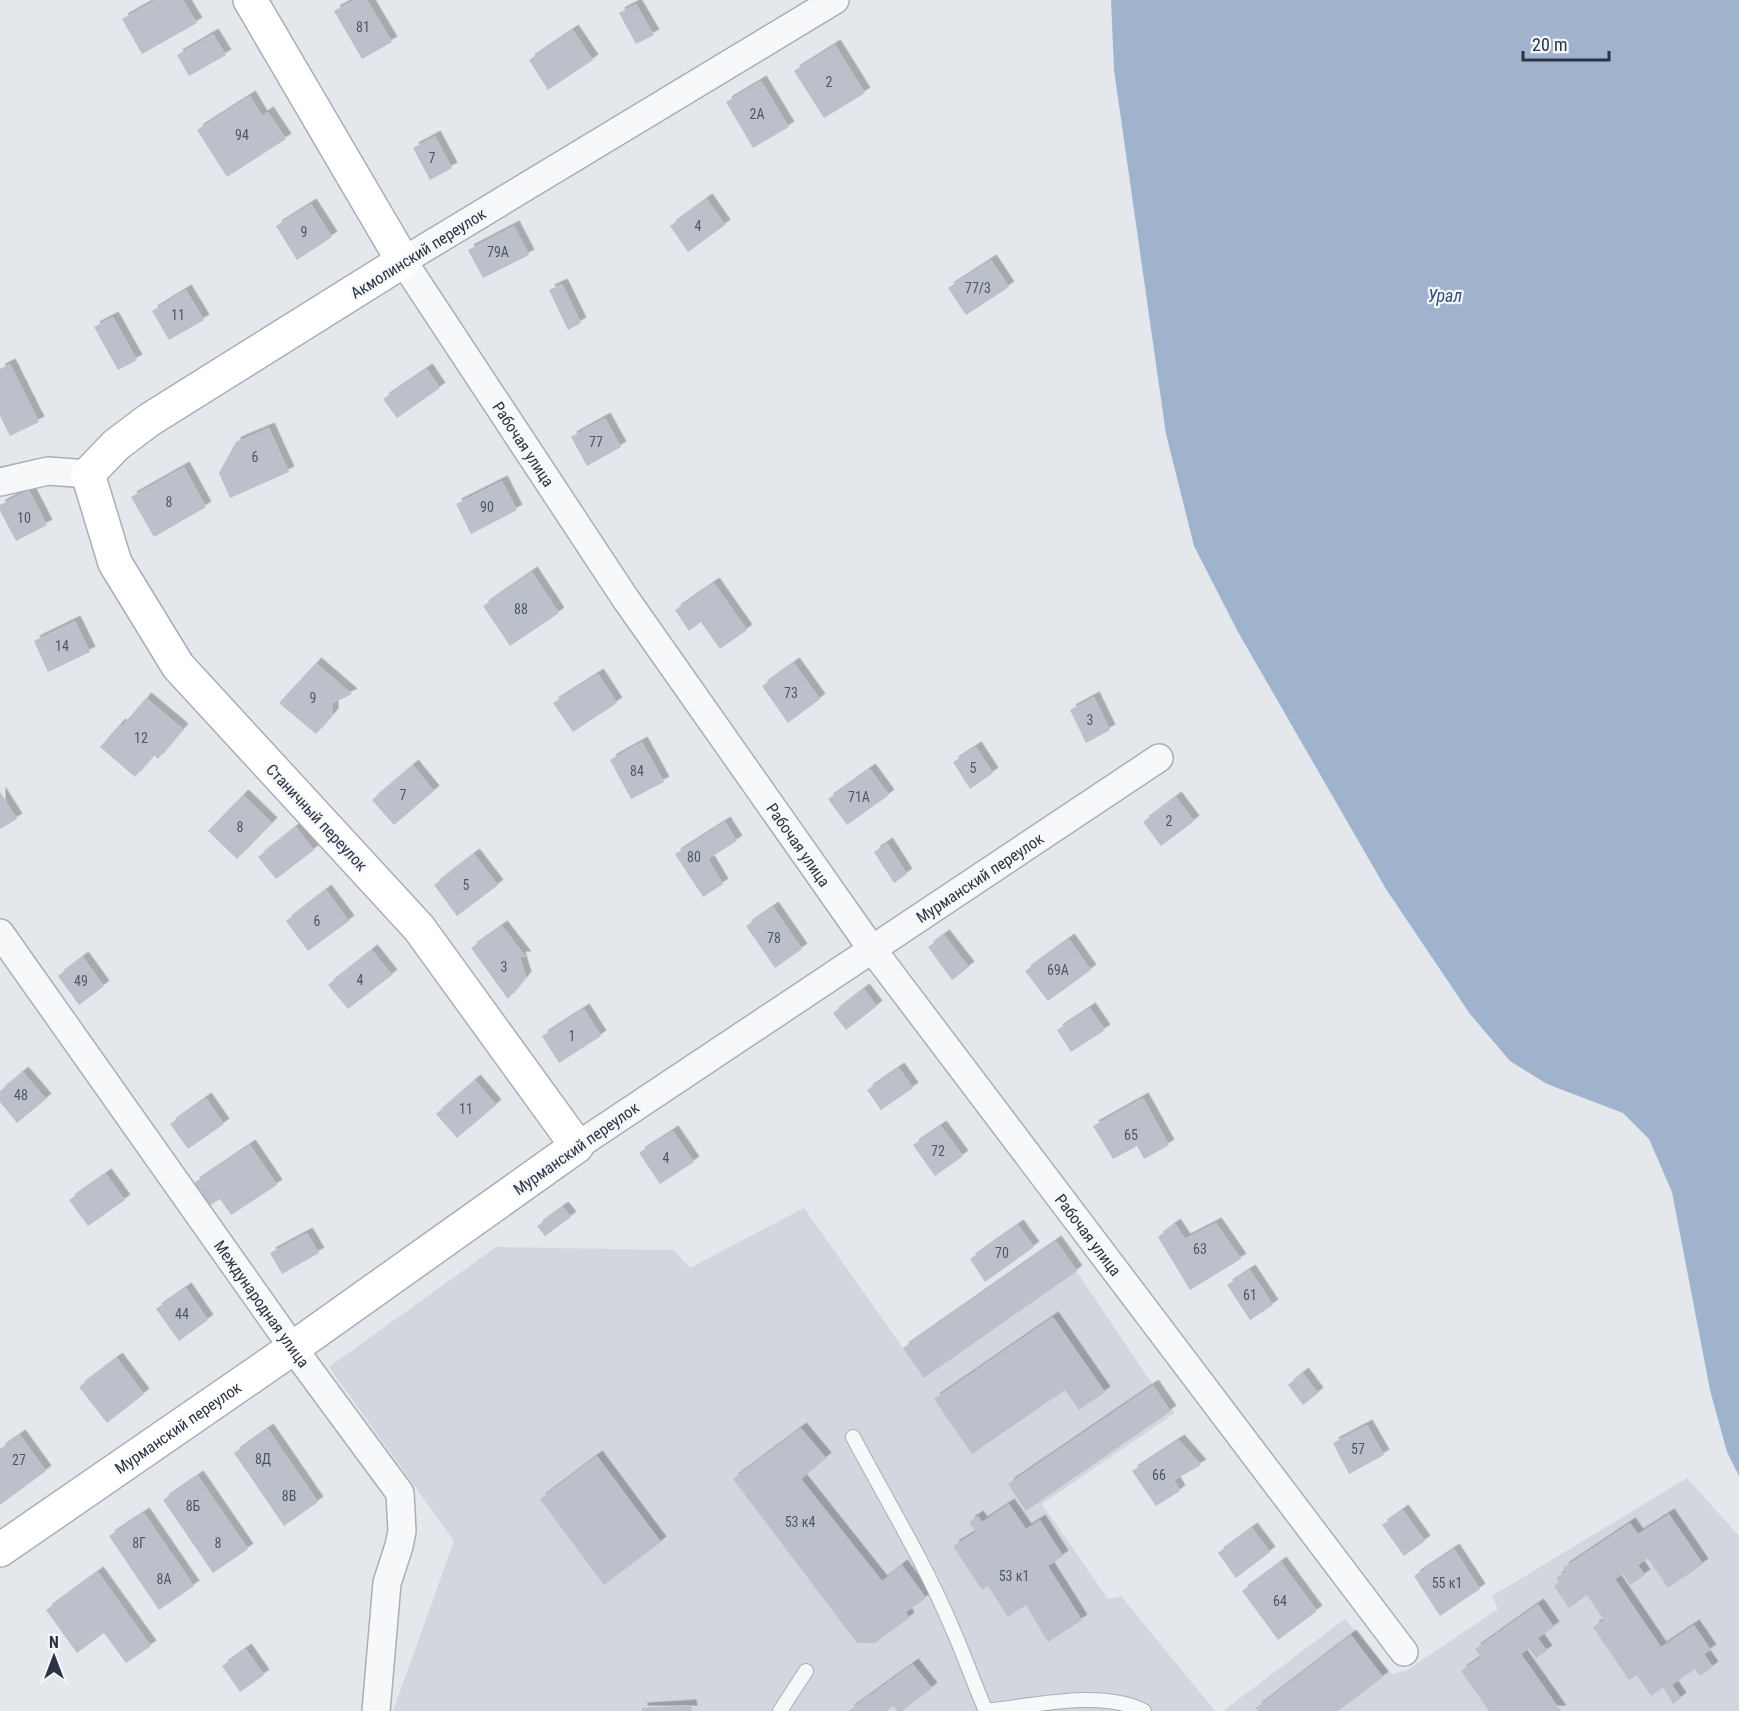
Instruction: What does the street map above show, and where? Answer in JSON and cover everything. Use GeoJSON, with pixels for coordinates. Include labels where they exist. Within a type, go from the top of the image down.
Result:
{"type":"FeatureCollection","features":[{"type":"Feature","properties":{"kind":"street","name":"Рабочая улица"},"geometry":{"type":"LineString","coordinates":[[250,0],[403,261],[625,598],[872,950],[1404,1652]]}},
{"type":"Feature","properties":{"kind":"street","name":"Акмолинский переулок"},"geometry":{"type":"LineString","coordinates":[[88,474],[116,445],[149,420],[403,261],[835,0]]}},
{"type":"Feature","properties":{"kind":"street"},"geometry":{"type":"LineString","coordinates":[[0,482],[48,471],[88,474]]}},
{"type":"Feature","properties":{"kind":"street","name":"Станичный переулок"},"geometry":{"type":"LineString","coordinates":[[88,474],[115,563],[178,666],[419,928],[577,1146]]}},
{"type":"Feature","properties":{"kind":"street","name":"Мурманский переулок"},"geometry":{"type":"LineString","coordinates":[[0,1550],[293,1348],[577,1146],[1159,758]]}},
{"type":"Feature","properties":{"kind":"street","name":"Международная улица"},"geometry":{"type":"LineString","coordinates":[[0,933],[293,1348],[400,1493],[402,1531],[387,1583],[376,1711]]}},
{"type":"Feature","properties":{"kind":"lane"},"geometry":{"type":"LineString","coordinates":[[853,1437],[928,1576],[986,1711],[1085,1700],[1111,1700],[1144,1711]]}},
{"type":"Feature","properties":{"kind":"lane"},"geometry":{"type":"LineString","coordinates":[[780,1711],[806,1671]]}},
{"type":"Feature","properties":{"kind":"shaded area"},"geometry":{"type":"Polygon","coordinates":[[[804,1208],[903,1348],[1056,1241],[1153,1385],[1175,1413],[1042,1504],[1108,1599],[1121,1596],[1215,1711],[393,1711],[454,1541],[329,1367],[496,1247],[674,1250],[690,1268],[804,1208]]]}},
{"type":"Feature","properties":{"kind":"shaded area"},"geometry":{"type":"Polygon","coordinates":[[[1687,1478],[1739,1536],[1739,1711],[1223,1711],[1345,1619],[1392,1674],[1407,1670],[1498,1609],[1492,1596],[1687,1478]]]}},
{"type":"Feature","properties":{"kind":"water","name":"Урал"},"geometry":{"type":"Polygon","coordinates":[[[1111,0],[1739,0],[1739,1476],[1727,1452],[1710,1390],[1672,1192],[1649,1139],[1623,1113],[1547,1084],[1510,1061],[1470,1014],[1386,889],[1238,632],[1194,546],[1166,434],[1114,70],[1111,0]]]}},
{"type":"Feature","properties":{"kind":"building"},"geometry":{"type":"Polygon","coordinates":[[[156,0],[183,0],[197,23],[142,54],[122,19],[156,0]]]}},
{"type":"Feature","properties":{"kind":"building"},"geometry":{"type":"Polygon","coordinates":[[[354,0],[367,0],[392,42],[362,59],[334,11],[354,0]]]}},
{"type":"Feature","properties":{"kind":"building"},"geometry":{"type":"Polygon","coordinates":[[[636,4],[654,35],[636,44],[619,13],[636,4]]]}},
{"type":"Feature","properties":{"kind":"building"},"geometry":{"type":"Polygon","coordinates":[[[573,30],[593,60],[548,90],[529,60],[573,30]]]}},
{"type":"Feature","properties":{"kind":"building"},"geometry":{"type":"Polygon","coordinates":[[[213,34],[226,55],[189,76],[177,55],[213,34]]]}},
{"type":"Feature","properties":{"kind":"building"},"geometry":{"type":"Polygon","coordinates":[[[835,45],[865,93],[824,118],[794,71],[835,45]]]}},
{"type":"Feature","properties":{"kind":"building"},"geometry":{"type":"Polygon","coordinates":[[[761,81],[789,127],[753,148],[726,102],[761,81]]]}},
{"type":"Feature","properties":{"kind":"building"},"geometry":{"type":"Polygon","coordinates":[[[250,96],[262,116],[268,112],[286,139],[227,177],[197,130],[250,96]]]}},
{"type":"Feature","properties":{"kind":"building"},"geometry":{"type":"Polygon","coordinates":[[[435,136],[452,168],[430,180],[413,148],[435,136]]]}},
{"type":"Feature","properties":{"kind":"building"},"geometry":{"type":"Polygon","coordinates":[[[707,199],[725,225],[688,252],[670,226],[707,199]]]}},
{"type":"Feature","properties":{"kind":"building"},"geometry":{"type":"Polygon","coordinates":[[[311,204],[332,237],[297,260],[276,226],[311,204]]]}},
{"type":"Feature","properties":{"kind":"building"},"geometry":{"type":"Polygon","coordinates":[[[514,226],[529,255],[483,278],[468,250],[514,226]]]}},
{"type":"Feature","properties":{"kind":"building"},"geometry":{"type":"Polygon","coordinates":[[[991,260],[1009,287],[966,315],[948,288],[991,260]]]}},
{"type":"Feature","properties":{"kind":"building"},"geometry":{"type":"Polygon","coordinates":[[[562,284],[581,323],[568,330],[549,290],[562,284]]]}},
{"type":"Feature","properties":{"kind":"building"},"geometry":{"type":"Polygon","coordinates":[[[186,290],[204,320],[169,340],[152,311],[186,290]]]}},
{"type":"Feature","properties":{"kind":"building"},"geometry":{"type":"Polygon","coordinates":[[[113,317],[137,360],[118,370],[94,327],[113,317]]]}},
{"type":"Feature","properties":{"kind":"building"},"geometry":{"type":"Polygon","coordinates":[[[10,364],[39,422],[10,436],[0,416],[0,369],[10,364]]]}},
{"type":"Feature","properties":{"kind":"building"},"geometry":{"type":"Polygon","coordinates":[[[427,369],[440,388],[397,418],[383,399],[427,369]]]}},
{"type":"Feature","properties":{"kind":"building"},"geometry":{"type":"Polygon","coordinates":[[[605,418],[621,447],[587,466],[571,437],[605,418]]]}},
{"type":"Feature","properties":{"kind":"building"},"geometry":{"type":"Polygon","coordinates":[[[269,428],[289,472],[230,498],[219,473],[236,442],[269,428]]]}},
{"type":"Feature","properties":{"kind":"building"},"geometry":{"type":"Polygon","coordinates":[[[184,467],[206,507],[154,537],[131,497],[184,467]]]}},
{"type":"Feature","properties":{"kind":"building"},"geometry":{"type":"Polygon","coordinates":[[[502,481],[517,510],[471,534],[456,504],[502,481]]]}},
{"type":"Feature","properties":{"kind":"building"},"geometry":{"type":"Polygon","coordinates":[[[29,490],[47,525],[16,541],[0,511],[0,505],[29,490]]]}},
{"type":"Feature","properties":{"kind":"building"},"geometry":{"type":"Polygon","coordinates":[[[532,572],[559,613],[510,646],[483,606],[532,572]]]}},
{"type":"Feature","properties":{"kind":"building"},"geometry":{"type":"Polygon","coordinates":[[[714,583],[747,630],[720,649],[701,622],[689,631],[675,610],[714,583]]]}},
{"type":"Feature","properties":{"kind":"building"},"geometry":{"type":"Polygon","coordinates":[[[75,621],[90,652],[48,672],[34,641],[75,621]]]}},
{"type":"Feature","properties":{"kind":"building"},"geometry":{"type":"Polygon","coordinates":[[[316,663],[352,694],[333,703],[333,714],[316,734],[279,703],[316,663]]]}},
{"type":"Feature","properties":{"kind":"building"},"geometry":{"type":"Polygon","coordinates":[[[794,663],[820,699],[788,723],[762,686],[794,663]]]}},
{"type":"Feature","properties":{"kind":"building"},"geometry":{"type":"Polygon","coordinates":[[[598,674],[617,703],[573,732],[553,703],[598,674]]]}},
{"type":"Feature","properties":{"kind":"building"},"geometry":{"type":"Polygon","coordinates":[[[1094,697],[1110,730],[1086,743],[1070,710],[1094,697]]]}},
{"type":"Feature","properties":{"kind":"building"},"geometry":{"type":"Polygon","coordinates":[[[146,698],[183,729],[158,759],[154,755],[135,777],[100,747],[146,698]]]}},
{"type":"Feature","properties":{"kind":"building"},"geometry":{"type":"Polygon","coordinates":[[[642,742],[664,782],[631,799],[610,760],[642,742]]]}},
{"type":"Feature","properties":{"kind":"building"},"geometry":{"type":"Polygon","coordinates":[[[976,747],[993,773],[970,789],[953,762],[976,747]]]}},
{"type":"Feature","properties":{"kind":"building"},"geometry":{"type":"Polygon","coordinates":[[[413,765],[434,791],[394,825],[372,800],[413,765]]]}},
{"type":"Feature","properties":{"kind":"building"},"geometry":{"type":"Polygon","coordinates":[[[870,769],[889,795],[847,825],[828,799],[870,769]]]}},
{"type":"Feature","properties":{"kind":"building"},"geometry":{"type":"Polygon","coordinates":[[[0,792],[17,819],[0,829],[0,792]]]}},
{"type":"Feature","properties":{"kind":"building"},"geometry":{"type":"Polygon","coordinates":[[[243,795],[272,823],[237,859],[208,831],[243,795]]]}},
{"type":"Feature","properties":{"kind":"building"},"geometry":{"type":"Polygon","coordinates":[[[1176,797],[1194,821],[1161,846],[1143,822],[1176,797]]]}},
{"type":"Feature","properties":{"kind":"building"},"geometry":{"type":"Polygon","coordinates":[[[725,822],[737,841],[708,859],[723,884],[703,897],[675,854],[725,822]]]}},
{"type":"Feature","properties":{"kind":"building"},"geometry":{"type":"Polygon","coordinates":[[[296,827],[314,850],[276,879],[258,857],[296,827]]]}},
{"type":"Feature","properties":{"kind":"building"},"geometry":{"type":"Polygon","coordinates":[[[887,843],[907,874],[894,883],[874,852],[887,843]]]}},
{"type":"Feature","properties":{"kind":"building"},"geometry":{"type":"Polygon","coordinates":[[[474,854],[498,885],[457,916],[434,885],[474,854]]]}},
{"type":"Feature","properties":{"kind":"building"},"geometry":{"type":"Polygon","coordinates":[[[326,890],[349,921],[308,951],[286,921],[326,890]]]}},
{"type":"Feature","properties":{"kind":"building"},"geometry":{"type":"Polygon","coordinates":[[[773,907],[802,949],[775,968],[746,926],[773,907]]]}},
{"type":"Feature","properties":{"kind":"building"},"geometry":{"type":"Polygon","coordinates":[[[502,926],[526,957],[520,957],[526,977],[508,999],[471,948],[502,926]]]}},
{"type":"Feature","properties":{"kind":"building"},"geometry":{"type":"Polygon","coordinates":[[[944,935],[969,967],[952,980],[928,947],[944,935]]]}},
{"type":"Feature","properties":{"kind":"building"},"geometry":{"type":"Polygon","coordinates":[[[1069,939],[1091,970],[1048,1001],[1025,971],[1069,939]]]}},
{"type":"Feature","properties":{"kind":"building"},"geometry":{"type":"Polygon","coordinates":[[[372,950],[392,975],[348,1009],[328,985],[372,950]]]}},
{"type":"Feature","properties":{"kind":"building"},"geometry":{"type":"Polygon","coordinates":[[[83,957],[104,986],[79,1005],[58,976],[83,957]]]}},
{"type":"Feature","properties":{"kind":"building"},"geometry":{"type":"Polygon","coordinates":[[[864,989],[877,1006],[846,1030],[833,1013],[864,989]]]}},
{"type":"Feature","properties":{"kind":"building"},"geometry":{"type":"Polygon","coordinates":[[[1090,1008],[1105,1030],[1071,1052],[1057,1030],[1090,1008]]]}},
{"type":"Feature","properties":{"kind":"building"},"geometry":{"type":"Polygon","coordinates":[[[584,1009],[601,1036],[559,1063],[542,1036],[584,1009]]]}},
{"type":"Feature","properties":{"kind":"building"},"geometry":{"type":"Polygon","coordinates":[[[899,1068],[913,1088],[881,1110],[867,1090],[899,1068]]]}},
{"type":"Feature","properties":{"kind":"building"},"geometry":{"type":"Polygon","coordinates":[[[23,1072],[46,1099],[17,1123],[0,1102],[0,1091],[23,1072]]]}},
{"type":"Feature","properties":{"kind":"building"},"geometry":{"type":"Polygon","coordinates":[[[475,1080],[496,1105],[457,1138],[436,1114],[475,1080]]]}},
{"type":"Feature","properties":{"kind":"building"},"geometry":{"type":"Polygon","coordinates":[[[206,1098],[224,1124],[188,1149],[170,1124],[206,1098]]]}},
{"type":"Feature","properties":{"kind":"building"},"geometry":{"type":"Polygon","coordinates":[[[1143,1098],[1169,1145],[1144,1159],[1137,1146],[1113,1159],[1093,1126],[1143,1098]]]}},
{"type":"Feature","properties":{"kind":"building"},"geometry":{"type":"Polygon","coordinates":[[[941,1126],[963,1156],[935,1176],[913,1145],[941,1126]]]}},
{"type":"Feature","properties":{"kind":"building"},"geometry":{"type":"Polygon","coordinates":[[[673,1131],[694,1162],[660,1184],[639,1153],[673,1131]]]}},
{"type":"Feature","properties":{"kind":"building"},"geometry":{"type":"Polygon","coordinates":[[[250,1145],[277,1185],[231,1215],[220,1199],[209,1206],[194,1183],[250,1145]]]}},
{"type":"Feature","properties":{"kind":"building"},"geometry":{"type":"Polygon","coordinates":[[[106,1174],[125,1200],[88,1226],[69,1200],[106,1174]]]}},
{"type":"Feature","properties":{"kind":"building"},"geometry":{"type":"Polygon","coordinates":[[[563,1207],[571,1217],[545,1236],[537,1226],[563,1207]]]}},
{"type":"Feature","properties":{"kind":"building"},"geometry":{"type":"Polygon","coordinates":[[[1216,1223],[1241,1259],[1190,1290],[1158,1237],[1175,1224],[1185,1239],[1216,1223]]]}},
{"type":"Feature","properties":{"kind":"building"},"geometry":{"type":"Polygon","coordinates":[[[1018,1225],[1034,1247],[985,1282],[970,1259],[1018,1225]]]}},
{"type":"Feature","properties":{"kind":"building"},"geometry":{"type":"Polygon","coordinates":[[[307,1233],[319,1253],[282,1274],[270,1253],[307,1233]]]}},
{"type":"Feature","properties":{"kind":"building"},"geometry":{"type":"Polygon","coordinates":[[[1056,1241],[1077,1271],[924,1378],[903,1348],[1056,1241]]]}},
{"type":"Feature","properties":{"kind":"building"},"geometry":{"type":"Polygon","coordinates":[[[1250,1270],[1273,1305],[1250,1320],[1227,1285],[1250,1270]]]}},
{"type":"Feature","properties":{"kind":"building"},"geometry":{"type":"Polygon","coordinates":[[[186,1288],[208,1320],[179,1341],[156,1309],[186,1288]]]}},
{"type":"Feature","properties":{"kind":"building"},"geometry":{"type":"Polygon","coordinates":[[[1053,1317],[1105,1392],[1079,1410],[1065,1390],[972,1454],[934,1399],[1053,1317]]]}},
{"type":"Feature","properties":{"kind":"building"},"geometry":{"type":"Polygon","coordinates":[[[117,1358],[144,1394],[107,1423],[79,1387],[117,1358]]]}},
{"type":"Feature","properties":{"kind":"building"},"geometry":{"type":"Polygon","coordinates":[[[1303,1373],[1318,1393],[1303,1405],[1288,1385],[1303,1373]]]}},
{"type":"Feature","properties":{"kind":"building"},"geometry":{"type":"Polygon","coordinates":[[[1153,1385],[1171,1411],[1026,1511],[1008,1484],[1153,1385]]]}},
{"type":"Feature","properties":{"kind":"building"},"geometry":{"type":"Polygon","coordinates":[[[1367,1425],[1384,1455],[1349,1474],[1333,1443],[1367,1425]]]}},
{"type":"Feature","properties":{"kind":"building"},"geometry":{"type":"Polygon","coordinates":[[[801,1428],[826,1458],[801,1479],[882,1581],[902,1565],[926,1598],[906,1612],[909,1618],[875,1643],[857,1643],[733,1479],[801,1428]]]}},
{"type":"Feature","properties":{"kind":"building"},"geometry":{"type":"Polygon","coordinates":[[[268,1429],[318,1502],[284,1526],[234,1453],[268,1429]]]}},
{"type":"Feature","properties":{"kind":"building"},"geometry":{"type":"Polygon","coordinates":[[[20,1435],[46,1471],[0,1505],[0,1449],[20,1435]]]}},
{"type":"Feature","properties":{"kind":"building"},"geometry":{"type":"Polygon","coordinates":[[[1179,1440],[1201,1465],[1174,1480],[1180,1491],[1156,1506],[1132,1471],[1179,1440]]]}},
{"type":"Feature","properties":{"kind":"building"},"geometry":{"type":"Polygon","coordinates":[[[597,1456],[661,1542],[604,1585],[540,1499],[597,1456]]]}},
{"type":"Feature","properties":{"kind":"building"},"geometry":{"type":"Polygon","coordinates":[[[198,1476],[248,1549],[213,1573],[163,1500],[198,1476]]]}},
{"type":"Feature","properties":{"kind":"building"},"geometry":{"type":"Polygon","coordinates":[[[1009,1504],[1026,1529],[1040,1520],[1063,1556],[1048,1566],[1082,1620],[1048,1642],[1026,1605],[1008,1617],[988,1586],[982,1590],[953,1546],[976,1532],[969,1522],[978,1516],[982,1522],[1009,1504]]]}},
{"type":"Feature","properties":{"kind":"building"},"geometry":{"type":"Polygon","coordinates":[[[1403,1510],[1425,1541],[1404,1556],[1382,1525],[1403,1510]]]}},
{"type":"Feature","properties":{"kind":"building"},"geometry":{"type":"Polygon","coordinates":[[[144,1513],[194,1586],[159,1610],[109,1536],[144,1513]]]}},
{"type":"Feature","properties":{"kind":"building"},"geometry":{"type":"Polygon","coordinates":[[[1669,1514],[1703,1564],[1668,1588],[1648,1558],[1638,1565],[1645,1575],[1630,1585],[1623,1574],[1615,1579],[1661,1647],[1694,1625],[1711,1650],[1704,1654],[1713,1667],[1700,1676],[1695,1669],[1672,1685],[1681,1698],[1673,1704],[1663,1687],[1651,1696],[1637,1675],[1629,1680],[1593,1627],[1604,1620],[1587,1595],[1569,1608],[1554,1586],[1559,1582],[1556,1578],[1566,1571],[1563,1568],[1630,1523],[1638,1534],[1669,1514]]]}},
{"type":"Feature","properties":{"kind":"building"},"geometry":{"type":"Polygon","coordinates":[[[1252,1528],[1270,1552],[1236,1578],[1218,1553],[1252,1528]]]}},
{"type":"Feature","properties":{"kind":"building"},"geometry":{"type":"Polygon","coordinates":[[[1454,1549],[1480,1589],[1440,1616],[1414,1576],[1454,1549]]]}},
{"type":"Feature","properties":{"kind":"building"},"geometry":{"type":"Polygon","coordinates":[[[1281,1562],[1317,1611],[1278,1640],[1242,1591],[1281,1562]]]}},
{"type":"Feature","properties":{"kind":"building"},"geometry":{"type":"Polygon","coordinates":[[[98,1572],[151,1646],[126,1663],[104,1633],[77,1653],[46,1610],[98,1572]]]}},
{"type":"Feature","properties":{"kind":"building"},"geometry":{"type":"Polygon","coordinates":[[[1538,1604],[1554,1627],[1538,1638],[1547,1651],[1536,1658],[1529,1648],[1521,1654],[1561,1711],[1489,1711],[1461,1671],[1481,1657],[1475,1649],[1538,1604]]]}},
{"type":"Feature","properties":{"kind":"building"},"geometry":{"type":"Polygon","coordinates":[[[1351,1635],[1383,1677],[1338,1711],[1258,1711],[1256,1708],[1351,1635]]]}},
{"type":"Feature","properties":{"kind":"building"},"geometry":{"type":"Polygon","coordinates":[[[246,1649],[264,1675],[240,1692],[222,1666],[246,1649]]]}},
{"type":"Feature","properties":{"kind":"building"},"geometry":{"type":"Polygon","coordinates":[[[913,1664],[932,1688],[902,1711],[897,1711],[893,1706],[887,1711],[848,1711],[913,1664]]]}},
{"type":"Feature","properties":{"kind":"building"},"geometry":{"type":"Polygon","coordinates":[[[691,1705],[692,1711],[642,1711],[642,1708],[691,1705]]]}}]}
